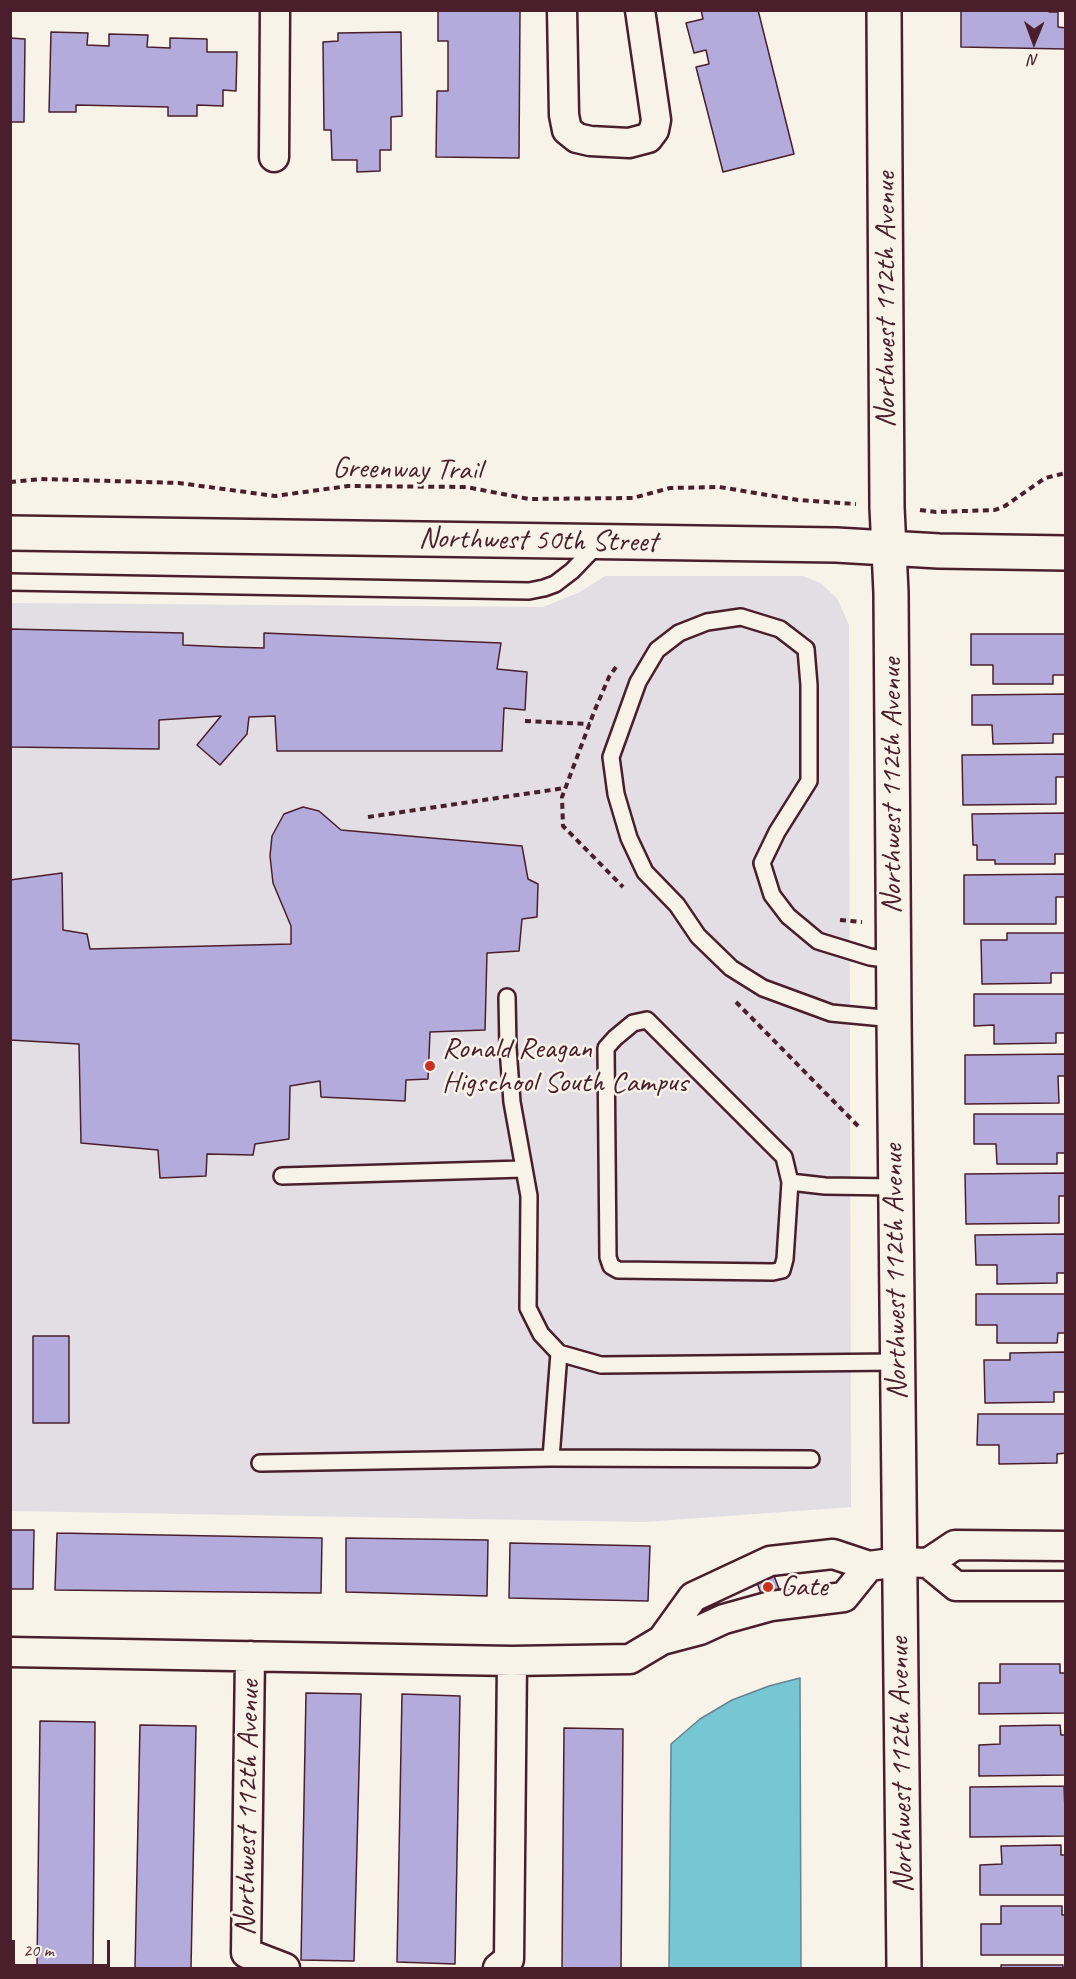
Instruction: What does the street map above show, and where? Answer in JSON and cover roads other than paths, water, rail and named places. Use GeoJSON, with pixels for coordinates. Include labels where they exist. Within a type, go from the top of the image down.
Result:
{"type":"FeatureCollection","features":[{"type":"Feature","properties":{"kind":"street"},"geometry":{"type":"LineString","coordinates":[[274,157],[275,10]]}},
{"type":"Feature","properties":{"kind":"street"},"geometry":{"type":"LineString","coordinates":[[562,10],[564,116],[567,130],[577,138],[590,141],[629,143],[648,138],[654,130],[656,120],[640,10]]}},
{"type":"Feature","properties":{"kind":"street","name":"Northwest 112th Avenue"},"geometry":{"type":"LineString","coordinates":[[884,10],[904,1968]]}},
{"type":"Feature","properties":{"kind":"street","name":"Northwest 50th Street"},"geometry":{"type":"LineString","coordinates":[[10,533],[836,545],[939,551],[1065,553]]}},
{"type":"Feature","properties":{"kind":"street","name":"Northwest 112th Avenue"},"geometry":{"type":"LineString","coordinates":[[720,1603],[771,1606],[844,1597],[899,1564],[955,1545],[1065,1546]]}},
{"type":"Feature","properties":{"kind":"street","name":"Northwest 112th Avenue"},"geometry":{"type":"LineString","coordinates":[[10,1652],[512,1661],[630,1659],[662,1640],[700,1630],[720,1603],[770,1561],[833,1554],[899,1564],[956,1586],[1065,1586]]}},
{"type":"Feature","properties":{"kind":"street","name":"Northwest 112th Avenue"},"geometry":{"type":"LineString","coordinates":[[250,1656],[246,1953],[285,1968]]}},
{"type":"Feature","properties":{"kind":"street"},"geometry":{"type":"LineString","coordinates":[[498,1968],[509,1959],[512,1661]]}},
{"type":"Feature","properties":{"kind":"lane"},"geometry":{"type":"LineString","coordinates":[[10,582],[529,591],[555,584],[572,571],[600,542]]}},
{"type":"Feature","properties":{"kind":"lane"},"geometry":{"type":"LineString","coordinates":[[893,960],[870,957],[818,941],[788,916],[772,895],[762,863],[777,832],[809,781],[809,695],[806,649],[780,629],[741,617],[708,621],[679,633],[657,651],[638,682],[611,757],[616,794],[628,838],[645,872],[677,905],[698,936],[731,968],[763,988],[831,1013],[894,1019]]}},
{"type":"Feature","properties":{"kind":"lane"},"geometry":{"type":"LineString","coordinates":[[507,997],[507,1048],[512,1102],[528,1196],[528,1308],[541,1334],[559,1353],[601,1365],[897,1362]]}},
{"type":"Feature","properties":{"kind":"lane"},"geometry":{"type":"LineString","coordinates":[[647,1020],[784,1157],[790,1182],[785,1259],[782,1270],[773,1272],[630,1271],[618,1270],[611,1266],[608,1257],[606,1048],[633,1023],[647,1020]]}},
{"type":"Feature","properties":{"kind":"lane"},"geometry":{"type":"LineString","coordinates":[[282,1176],[523,1169]]}},
{"type":"Feature","properties":{"kind":"lane"},"geometry":{"type":"LineString","coordinates":[[790,1182],[825,1186],[896,1187]]}},
{"type":"Feature","properties":{"kind":"lane"},"geometry":{"type":"LineString","coordinates":[[551,1458],[559,1353]]}},
{"type":"Feature","properties":{"kind":"lane"},"geometry":{"type":"LineString","coordinates":[[260,1463],[551,1458],[811,1459]]}},
{"type":"Feature","properties":{"kind":"water"},"geometry":{"type":"Polygon","coordinates":[[[800,1678],[801,1968],[669,1968],[671,1744],[700,1719],[732,1700],[769,1686],[800,1678]]]}},
{"type":"Feature","properties":{"kind":"place","name":"Ronald Reagan Higschool South Campus"},"geometry":{"type":"Point","coordinates":[430,1066]}},
{"type":"Feature","properties":{"kind":"place","name":"Gate"},"geometry":{"type":"Point","coordinates":[768,1587]}}]}
